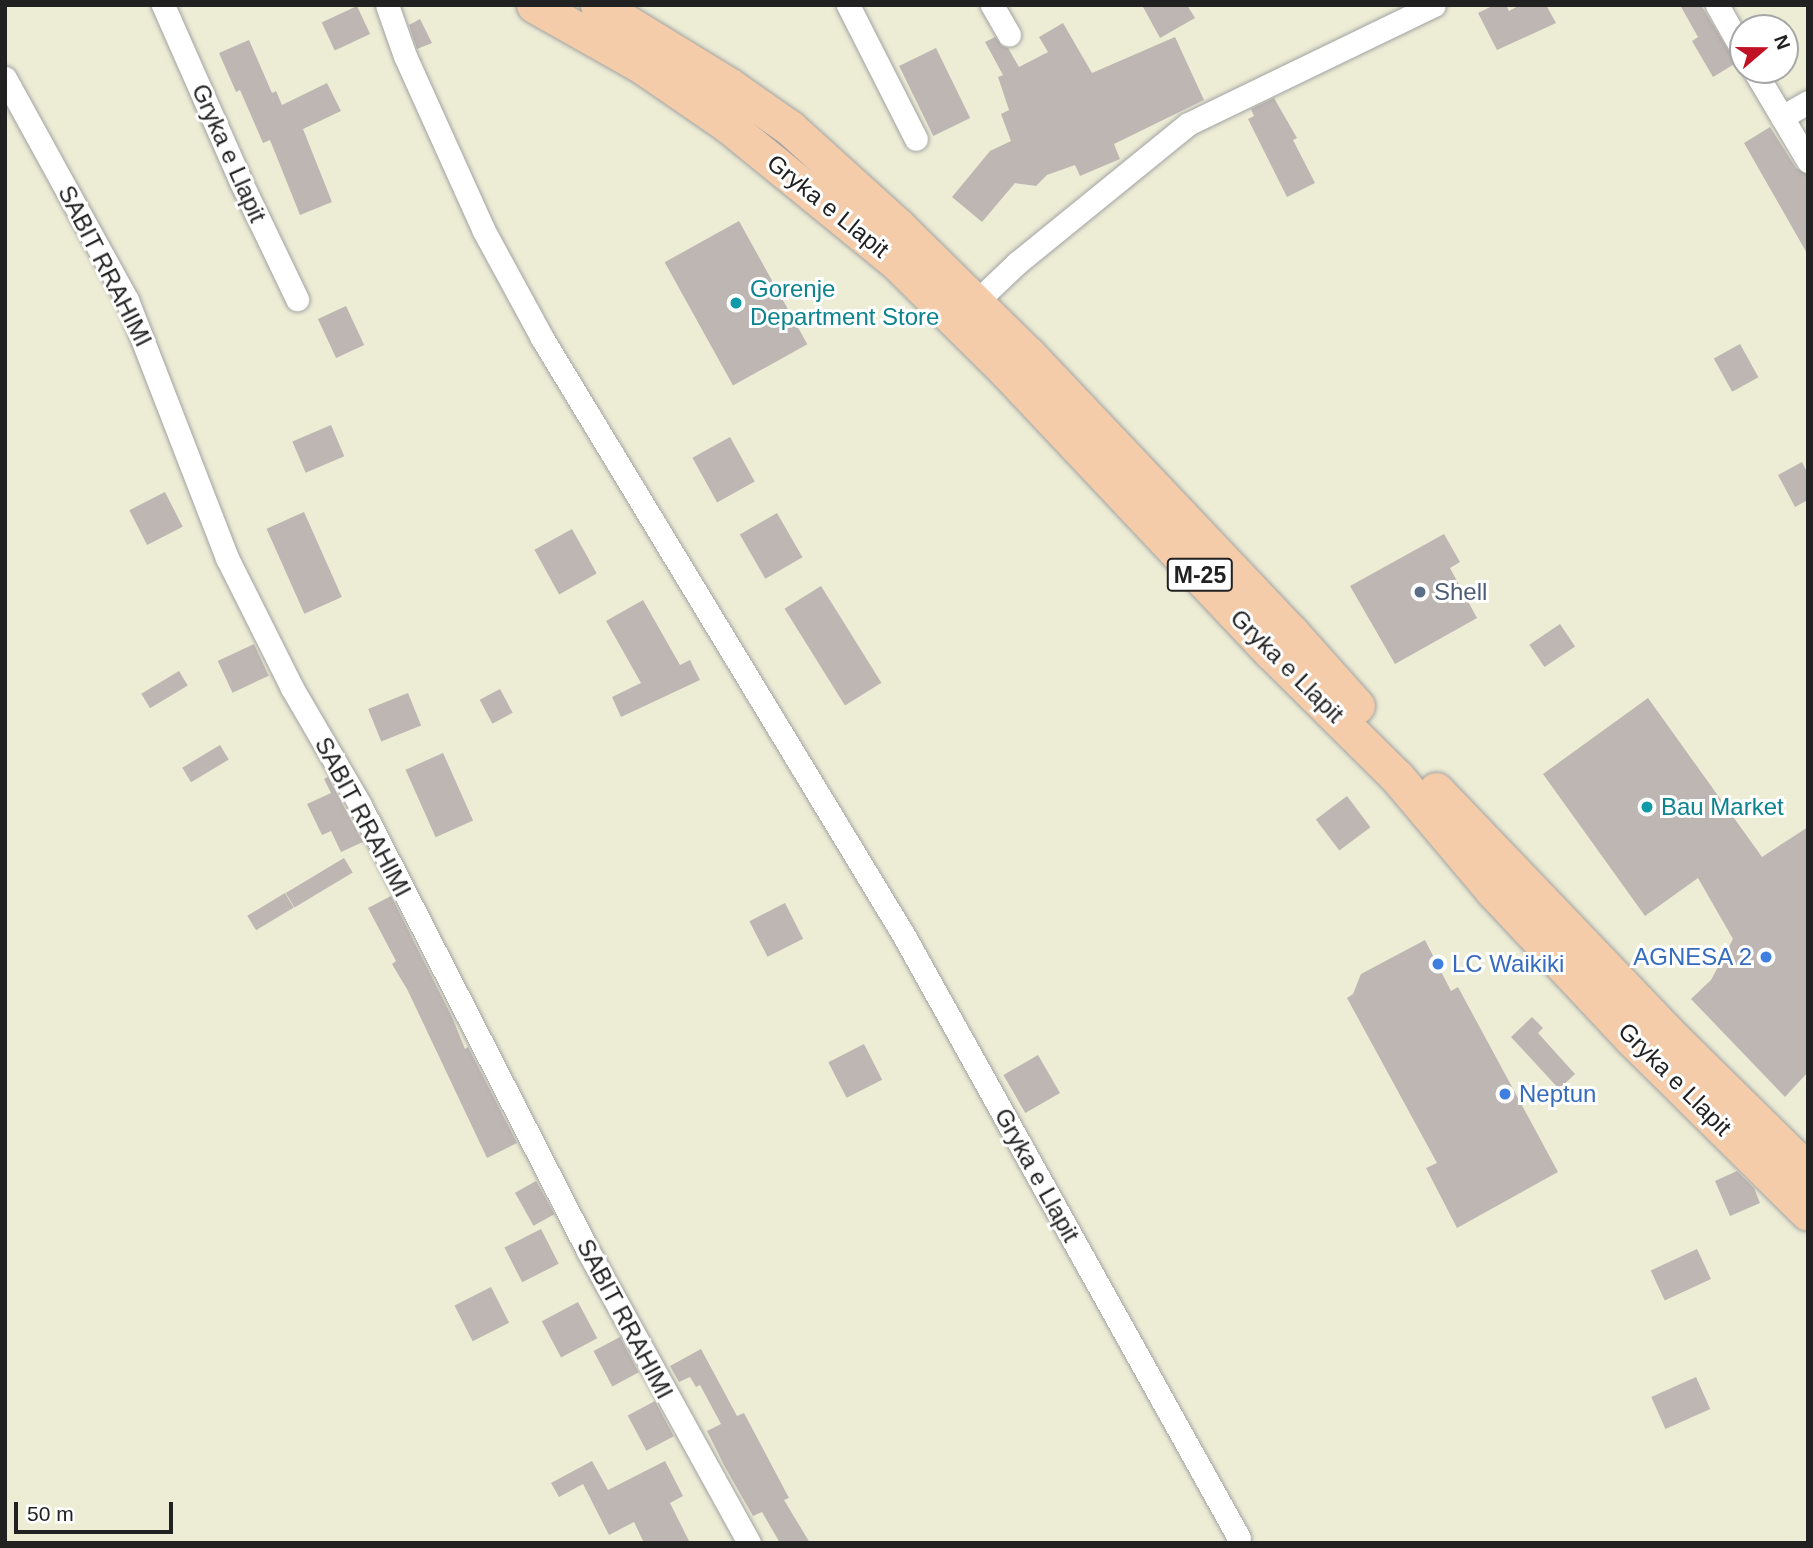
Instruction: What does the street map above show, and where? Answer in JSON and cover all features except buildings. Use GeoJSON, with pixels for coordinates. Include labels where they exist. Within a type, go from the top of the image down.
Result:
{"type":"FeatureCollection","features":[{"type":"Feature","properties":{"kind":"main road","name":"Gryka e Llapit"},"geometry":{"type":"LineString","coordinates":[[534,5],[642,66],[729,126],[896,262],[1016,381],[1271,652],[1397,777],[1492,890],[1632,1039],[1808,1213]]}},
{"type":"Feature","properties":{"kind":"main road","name":"Gryka e Llapit"},"geometry":{"type":"LineString","coordinates":[[598,5],[730,86],[790,128],[899,227],[1292,632],[1388,740],[1666,1031],[1808,1171]]}},
{"type":"Feature","properties":{"kind":"street","name":"Gryka e Llapit"},"geometry":{"type":"LineString","coordinates":[[163,5],[241,182],[297,299]]}},
{"type":"Feature","properties":{"kind":"street","name":"Gryka e Llapit"},"geometry":{"type":"LineString","coordinates":[[387,5],[405,56],[484,231],[542,338],[903,934],[1239,1538]]}},
{"type":"Feature","properties":{"kind":"street"},"geometry":{"type":"LineString","coordinates":[[848,5],[916,139]]}},
{"type":"Feature","properties":{"kind":"street"},"geometry":{"type":"LineString","coordinates":[[992,5],[1009,34]]}},
{"type":"Feature","properties":{"kind":"street"},"geometry":{"type":"LineString","coordinates":[[975,303],[1037,246],[1188,124],[1434,5]]}},
{"type":"Feature","properties":{"kind":"street"},"geometry":{"type":"LineString","coordinates":[[1717,5],[1729,26]]}},
{"type":"Feature","properties":{"kind":"street","name":"SABIT RRAHIMI"},"geometry":{"type":"LineString","coordinates":[[5,78],[127,300],[227,558],[292,688],[360,805],[588,1251],[749,1543]]}},
{"type":"Feature","properties":{"kind":"street"},"geometry":{"type":"LineString","coordinates":[[1762,84],[1808,161]]}},
{"type":"Feature","properties":{"kind":"street"},"geometry":{"type":"LineString","coordinates":[[1782,117],[1808,102]]}},
{"type":"Feature","properties":{"kind":"green space"},"geometry":{"type":"Polygon","coordinates":[[[5,5],[1808,5],[1808,1543],[5,1543],[5,5]]]}},
{"type":"Feature","properties":{"kind":"place","name":"Gorenje Department Store"},"geometry":{"type":"Point","coordinates":[736,303]}},
{"type":"Feature","properties":{"kind":"place","name":"Shell"},"geometry":{"type":"Point","coordinates":[1420,592]}},
{"type":"Feature","properties":{"kind":"place","name":"Bau Market"},"geometry":{"type":"Point","coordinates":[1647,807]}},
{"type":"Feature","properties":{"kind":"place","name":"AGNESA 2"},"geometry":{"type":"Point","coordinates":[1766,957]}},
{"type":"Feature","properties":{"kind":"place","name":"LC Waikiki"},"geometry":{"type":"Point","coordinates":[1438,964]}},
{"type":"Feature","properties":{"kind":"place","name":"Neptun"},"geometry":{"type":"Point","coordinates":[1505,1094]}}]}
